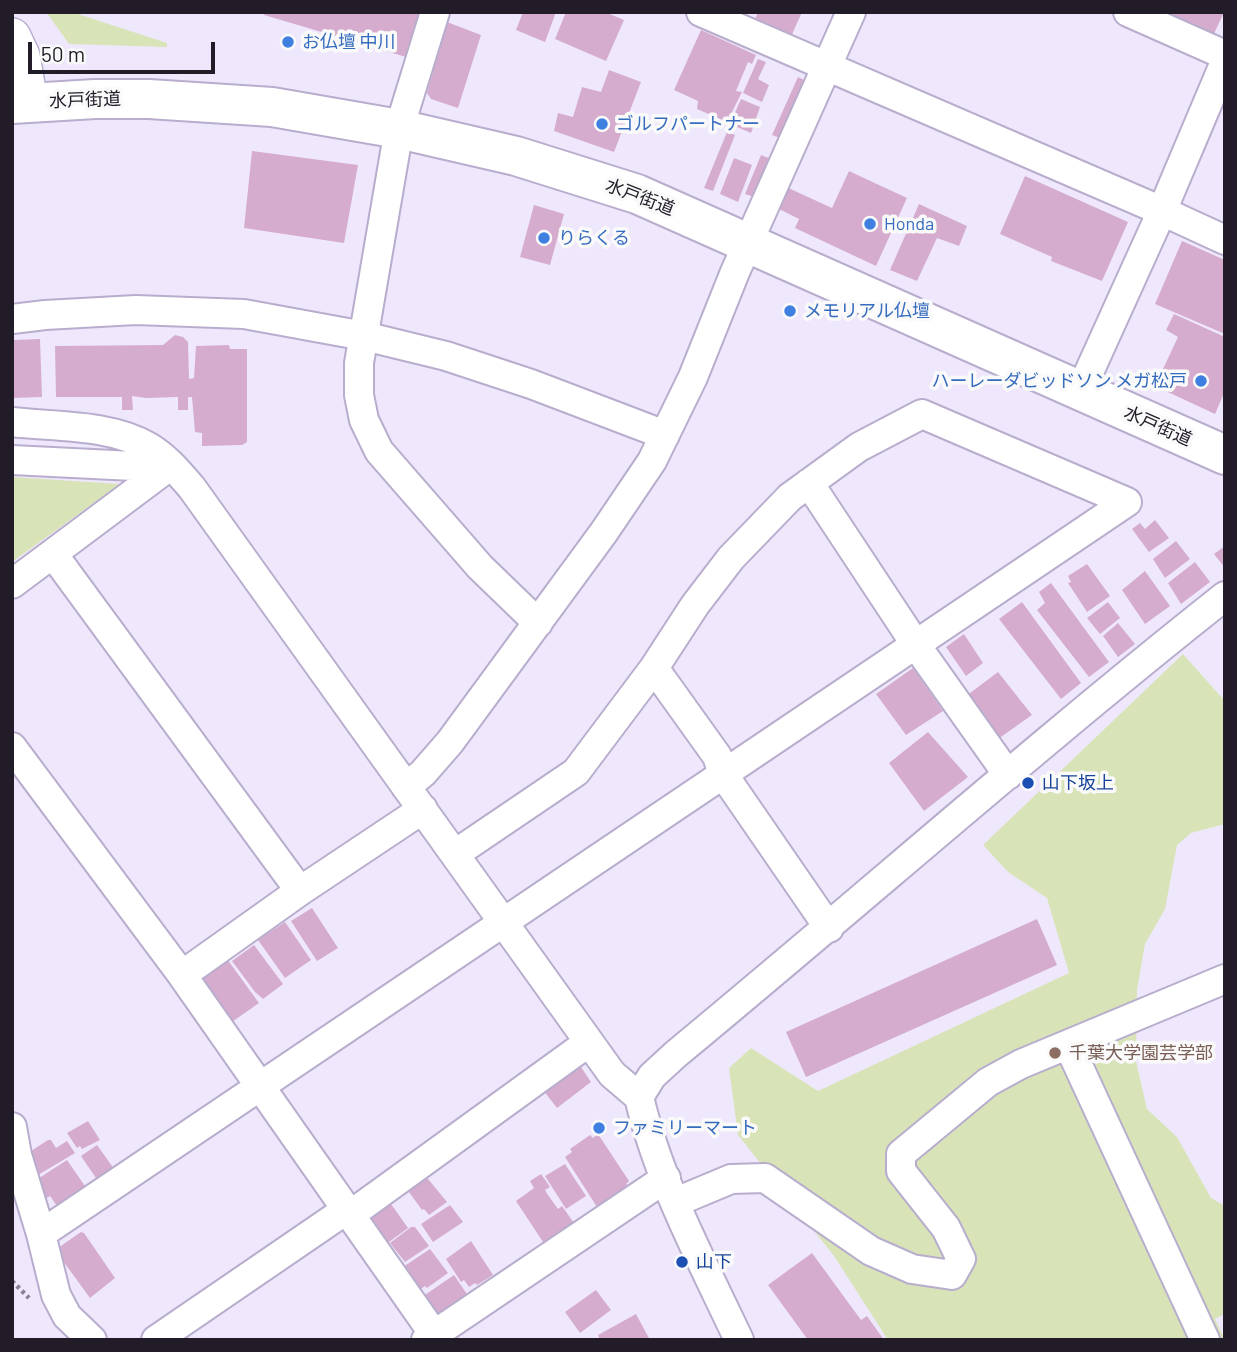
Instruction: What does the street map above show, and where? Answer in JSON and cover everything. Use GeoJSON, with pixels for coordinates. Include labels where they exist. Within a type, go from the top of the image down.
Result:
{"type":"FeatureCollection","features":[{"type":"Feature","properties":{"kind":"highway","name":"水戸街道"},"geometry":{"type":"LineString","coordinates":[[20,103],[125,99],[272,107],[399,129],[516,156],[637,194],[1225,455]]}},
{"type":"Feature","properties":{"kind":"main road"},"geometry":{"type":"LineString","coordinates":[[12,37],[21,55],[20,103]]}},
{"type":"Feature","properties":{"kind":"street"},"geometry":{"type":"LineString","coordinates":[[435,12],[399,129],[359,363],[359,395],[364,419],[379,451],[455,539],[538,624]]}},
{"type":"Feature","properties":{"kind":"street"},"geometry":{"type":"LineString","coordinates":[[701,12],[1225,240]]}},
{"type":"Feature","properties":{"kind":"street"},"geometry":{"type":"LineString","coordinates":[[406,787],[423,773],[450,742],[538,624],[652,461],[693,377],[850,12]]}},
{"type":"Feature","properties":{"kind":"street"},"geometry":{"type":"LineString","coordinates":[[1128,12],[1225,55]]}},
{"type":"Feature","properties":{"kind":"street"},"geometry":{"type":"LineString","coordinates":[[1080,392],[1162,211],[1225,62]]}},
{"type":"Feature","properties":{"kind":"street"},"geometry":{"type":"LineString","coordinates":[[12,319],[136,310],[244,314],[364,336],[458,360],[531,384],[666,435]]}},
{"type":"Feature","properties":{"kind":"street"},"geometry":{"type":"LineString","coordinates":[[41,1234],[1127,502],[922,414],[859,446],[790,497],[731,558],[695,605],[654,668],[576,772],[455,854]]}},
{"type":"Feature","properties":{"kind":"street"},"geometry":{"type":"LineString","coordinates":[[12,422],[118,435],[149,447],[192,488],[589,1042],[616,1078],[639,1097],[647,1130],[671,1190],[739,1340]]}},
{"type":"Feature","properties":{"kind":"street"},"geometry":{"type":"LineString","coordinates":[[12,460],[170,468]]}},
{"type":"Feature","properties":{"kind":"street"},"geometry":{"type":"LineString","coordinates":[[12,583],[170,468]]}},
{"type":"Feature","properties":{"kind":"street"},"geometry":{"type":"LineString","coordinates":[[809,483],[916,645],[1008,775]]}},
{"type":"Feature","properties":{"kind":"street"},"geometry":{"type":"LineString","coordinates":[[53,554],[300,891]]}},
{"type":"Feature","properties":{"kind":"street"},"geometry":{"type":"LineString","coordinates":[[639,1097],[652,1076],[676,1054],[1225,596]]}},
{"type":"Feature","properties":{"kind":"street"},"geometry":{"type":"LineString","coordinates":[[654,668],[717,756],[723,774],[829,928]]}},
{"type":"Feature","properties":{"kind":"street"},"geometry":{"type":"LineString","coordinates":[[17,764],[182,975],[433,1338],[671,1190],[731,1179],[765,1178],[871,1251],[912,1269],[952,1275],[961,1259],[946,1228],[901,1171],[901,1154],[988,1082],[1021,1064],[1225,979]]}},
{"type":"Feature","properties":{"kind":"street"},"geometry":{"type":"LineString","coordinates":[[182,975],[300,891],[423,809]]}},
{"type":"Feature","properties":{"kind":"street"},"geometry":{"type":"LineString","coordinates":[[156,1340],[348,1213],[589,1042]]}},
{"type":"Feature","properties":{"kind":"street"},"geometry":{"type":"LineString","coordinates":[[1069,1045],[1209,1337]]}},
{"type":"Feature","properties":{"kind":"street"},"geometry":{"type":"LineString","coordinates":[[12,1127],[56,1295],[63,1310],[92,1340]]}},
{"type":"Feature","properties":{"kind":"green space"},"geometry":{"type":"Polygon","coordinates":[[[46,12],[72,12],[167,43],[167,47],[69,44],[46,12]]]}},
{"type":"Feature","properties":{"kind":"green space"},"geometry":{"type":"Polygon","coordinates":[[[12,477],[120,484],[12,562],[12,477]]]}},
{"type":"Feature","properties":{"kind":"green space","name":"千葉大学園芸学部"},"geometry":{"type":"Polygon","coordinates":[[[1183,654],[1225,701],[1225,824],[1191,833],[1177,845],[1165,909],[1145,944],[1137,990],[1136,1061],[1147,1109],[1177,1137],[1211,1198],[1225,1206],[1225,1314],[1215,1319],[1225,1340],[888,1340],[834,1256],[738,1135],[729,1068],[751,1048],[818,1091],[1069,973],[1047,898],[1008,872],[983,845],[1183,654]]]}},
{"type":"Feature","properties":{"kind":"building"},"geometry":{"type":"Polygon","coordinates":[[[265,12],[420,12],[406,57],[264,15],[265,12]]]}},
{"type":"Feature","properties":{"kind":"building"},"geometry":{"type":"Polygon","coordinates":[[[523,12],[556,12],[545,42],[516,30],[523,12]]]}},
{"type":"Feature","properties":{"kind":"building"},"geometry":{"type":"Polygon","coordinates":[[[566,12],[605,12],[624,20],[606,61],[555,39],[566,12]]]}},
{"type":"Feature","properties":{"kind":"building"},"geometry":{"type":"Polygon","coordinates":[[[758,12],[802,12],[790,39],[753,24],[758,12]]]}},
{"type":"Feature","properties":{"kind":"building"},"geometry":{"type":"Polygon","coordinates":[[[1160,12],[1224,12],[1213,36],[1160,12]]]}},
{"type":"Feature","properties":{"kind":"building"},"geometry":{"type":"Polygon","coordinates":[[[447,22],[481,35],[458,108],[431,99],[427,93],[447,22]]]}},
{"type":"Feature","properties":{"kind":"building"},"geometry":{"type":"Polygon","coordinates":[[[701,30],[756,55],[752,64],[748,62],[736,91],[742,92],[727,122],[697,109],[698,101],[674,90],[701,30]]]}},
{"type":"Feature","properties":{"kind":"building"},"geometry":{"type":"Polygon","coordinates":[[[758,59],[766,62],[758,79],[769,85],[762,102],[743,93],[758,59]]]}},
{"type":"Feature","properties":{"kind":"building"},"geometry":{"type":"Polygon","coordinates":[[[609,70],[641,82],[614,152],[554,131],[558,113],[573,117],[582,87],[601,92],[609,70]]]}},
{"type":"Feature","properties":{"kind":"building"},"geometry":{"type":"Polygon","coordinates":[[[798,77],[806,81],[780,138],[772,135],[798,77]]]}},
{"type":"Feature","properties":{"kind":"building"},"geometry":{"type":"Polygon","coordinates":[[[741,99],[760,107],[751,133],[730,124],[741,99]]]}},
{"type":"Feature","properties":{"kind":"building"},"geometry":{"type":"Polygon","coordinates":[[[727,132],[735,135],[713,191],[704,188],[727,132]]]}},
{"type":"Feature","properties":{"kind":"building"},"geometry":{"type":"Polygon","coordinates":[[[252,151],[358,165],[344,243],[244,228],[252,151]]]}},
{"type":"Feature","properties":{"kind":"building"},"geometry":{"type":"Polygon","coordinates":[[[761,155],[771,159],[754,197],[745,194],[761,155]]]}},
{"type":"Feature","properties":{"kind":"building"},"geometry":{"type":"Polygon","coordinates":[[[734,158],[752,165],[738,202],[720,194],[734,158]]]}},
{"type":"Feature","properties":{"kind":"building"},"geometry":{"type":"Polygon","coordinates":[[[849,171],[907,198],[876,266],[795,228],[799,219],[775,207],[784,186],[832,208],[849,171]]]}},
{"type":"Feature","properties":{"kind":"building"},"geometry":{"type":"Polygon","coordinates":[[[1025,176],[1128,222],[1102,281],[1051,261],[1052,257],[1000,234],[1025,176]]]}},
{"type":"Feature","properties":{"kind":"building"},"geometry":{"type":"Polygon","coordinates":[[[919,204],[967,226],[959,246],[937,238],[917,281],[890,270],[919,204]]]}},
{"type":"Feature","properties":{"kind":"building"},"geometry":{"type":"Polygon","coordinates":[[[534,205],[564,214],[550,265],[520,257],[534,205]]]}},
{"type":"Feature","properties":{"kind":"building"},"geometry":{"type":"Polygon","coordinates":[[[1182,241],[1225,260],[1225,334],[1155,304],[1182,241]]]}},
{"type":"Feature","properties":{"kind":"building"},"geometry":{"type":"Polygon","coordinates":[[[1174,314],[1225,337],[1225,391],[1215,414],[1155,386],[1178,337],[1166,330],[1174,314]]]}},
{"type":"Feature","properties":{"kind":"building"},"geometry":{"type":"Polygon","coordinates":[[[175,335],[188,342],[189,379],[194,378],[196,346],[229,345],[230,349],[247,349],[247,442],[242,445],[202,446],[202,433],[195,432],[192,397],[188,397],[188,410],[178,410],[178,397],[132,396],[133,410],[122,410],[122,397],[56,397],[55,346],[163,345],[175,335]]]}},
{"type":"Feature","properties":{"kind":"building"},"geometry":{"type":"Polygon","coordinates":[[[40,339],[42,397],[12,398],[12,340],[40,339]]]}},
{"type":"Feature","properties":{"kind":"building"},"geometry":{"type":"Polygon","coordinates":[[[1155,520],[1169,538],[1149,552],[1132,529],[1140,523],[1145,529],[1155,520]]]}},
{"type":"Feature","properties":{"kind":"building"},"geometry":{"type":"Polygon","coordinates":[[[1176,541],[1190,559],[1165,578],[1153,559],[1176,541]]]}},
{"type":"Feature","properties":{"kind":"building"},"geometry":{"type":"Polygon","coordinates":[[[1225,546],[1225,568],[1214,554],[1225,546]]]}},
{"type":"Feature","properties":{"kind":"building"},"geometry":{"type":"Polygon","coordinates":[[[1195,562],[1210,582],[1181,604],[1168,583],[1195,562]]]}},
{"type":"Feature","properties":{"kind":"building"},"geometry":{"type":"Polygon","coordinates":[[[1087,564],[1110,596],[1087,612],[1068,583],[1071,582],[1068,576],[1087,564]]]}},
{"type":"Feature","properties":{"kind":"building"},"geometry":{"type":"Polygon","coordinates":[[[1145,571],[1170,606],[1145,624],[1122,590],[1145,571]]]}},
{"type":"Feature","properties":{"kind":"building"},"geometry":{"type":"Polygon","coordinates":[[[1051,583],[1109,662],[1089,677],[1037,610],[1045,603],[1039,592],[1051,583]]]}},
{"type":"Feature","properties":{"kind":"building"},"geometry":{"type":"Polygon","coordinates":[[[1022,602],[1081,683],[1061,699],[999,619],[1022,602]]]}},
{"type":"Feature","properties":{"kind":"building"},"geometry":{"type":"Polygon","coordinates":[[[1108,602],[1120,618],[1100,634],[1087,618],[1108,602]]]}},
{"type":"Feature","properties":{"kind":"building"},"geometry":{"type":"Polygon","coordinates":[[[1118,623],[1135,644],[1118,657],[1103,636],[1118,623]]]}},
{"type":"Feature","properties":{"kind":"building"},"geometry":{"type":"Polygon","coordinates":[[[964,634],[983,663],[966,676],[946,647],[964,634]]]}},
{"type":"Feature","properties":{"kind":"building"},"geometry":{"type":"Polygon","coordinates":[[[913,668],[943,711],[906,735],[876,694],[913,668]]]}},
{"type":"Feature","properties":{"kind":"building"},"geometry":{"type":"Polygon","coordinates":[[[998,672],[1032,715],[998,739],[966,696],[998,672]]]}},
{"type":"Feature","properties":{"kind":"building"},"geometry":{"type":"Polygon","coordinates":[[[928,732],[968,777],[924,811],[889,763],[928,732]]]}},
{"type":"Feature","properties":{"kind":"building"},"geometry":{"type":"Polygon","coordinates":[[[312,908],[338,948],[317,961],[291,921],[312,908]]]}},
{"type":"Feature","properties":{"kind":"building"},"geometry":{"type":"Polygon","coordinates":[[[1037,919],[1057,965],[806,1077],[786,1032],[1037,919]]]}},
{"type":"Feature","properties":{"kind":"building"},"geometry":{"type":"Polygon","coordinates":[[[285,922],[311,960],[285,978],[258,940],[285,922]]]}},
{"type":"Feature","properties":{"kind":"building"},"geometry":{"type":"Polygon","coordinates":[[[254,945],[283,984],[263,999],[232,961],[254,945]]]}},
{"type":"Feature","properties":{"kind":"building"},"geometry":{"type":"Polygon","coordinates":[[[227,959],[259,1003],[229,1024],[201,978],[227,959]]]}},
{"type":"Feature","properties":{"kind":"building"},"geometry":{"type":"Polygon","coordinates":[[[581,1067],[591,1082],[557,1108],[543,1090],[573,1068],[575,1071],[581,1067]]]}},
{"type":"Feature","properties":{"kind":"building"},"geometry":{"type":"Polygon","coordinates":[[[88,1121],[100,1140],[82,1149],[80,1146],[77,1148],[67,1133],[88,1121]]]}},
{"type":"Feature","properties":{"kind":"building"},"geometry":{"type":"Polygon","coordinates":[[[598,1134],[629,1181],[626,1184],[631,1187],[602,1207],[597,1207],[565,1157],[572,1152],[570,1149],[590,1135],[593,1138],[598,1134]]]}},
{"type":"Feature","properties":{"kind":"building"},"geometry":{"type":"Polygon","coordinates":[[[51,1140],[56,1148],[67,1141],[75,1153],[38,1175],[25,1155],[51,1140]]]}},
{"type":"Feature","properties":{"kind":"building"},"geometry":{"type":"Polygon","coordinates":[[[97,1145],[117,1173],[98,1181],[81,1156],[97,1145]]]}},
{"type":"Feature","properties":{"kind":"building"},"geometry":{"type":"Polygon","coordinates":[[[67,1160],[87,1189],[57,1206],[50,1196],[45,1199],[33,1182],[67,1160]]]}},
{"type":"Feature","properties":{"kind":"building"},"geometry":{"type":"Polygon","coordinates":[[[565,1164],[586,1196],[566,1209],[545,1176],[565,1164]]]}},
{"type":"Feature","properties":{"kind":"building"},"geometry":{"type":"Polygon","coordinates":[[[424,1174],[447,1202],[429,1215],[406,1188],[424,1174]]]}},
{"type":"Feature","properties":{"kind":"building"},"geometry":{"type":"Polygon","coordinates":[[[541,1174],[550,1187],[545,1190],[548,1195],[558,1209],[562,1206],[576,1226],[545,1245],[516,1201],[534,1188],[530,1181],[541,1174]]]}},
{"type":"Feature","properties":{"kind":"building"},"geometry":{"type":"Polygon","coordinates":[[[387,1202],[408,1228],[385,1245],[368,1222],[374,1217],[371,1213],[387,1202]]]}},
{"type":"Feature","properties":{"kind":"building"},"geometry":{"type":"Polygon","coordinates":[[[450,1205],[463,1222],[433,1242],[421,1224],[450,1205]]]}},
{"type":"Feature","properties":{"kind":"building"},"geometry":{"type":"Polygon","coordinates":[[[411,1227],[415,1227],[429,1246],[405,1262],[390,1243],[411,1227]]]}},
{"type":"Feature","properties":{"kind":"building"},"geometry":{"type":"Polygon","coordinates":[[[81,1232],[115,1278],[90,1298],[55,1250],[81,1232]]]}},
{"type":"Feature","properties":{"kind":"building"},"geometry":{"type":"Polygon","coordinates":[[[471,1241],[493,1275],[469,1287],[464,1280],[461,1282],[446,1259],[471,1241]]]}},
{"type":"Feature","properties":{"kind":"building"},"geometry":{"type":"Polygon","coordinates":[[[430,1249],[448,1273],[417,1292],[400,1269],[430,1249]]]}},
{"type":"Feature","properties":{"kind":"building"},"geometry":{"type":"Polygon","coordinates":[[[812,1253],[861,1320],[867,1316],[884,1340],[808,1340],[768,1285],[812,1253]]]}},
{"type":"Feature","properties":{"kind":"building"},"geometry":{"type":"Polygon","coordinates":[[[454,1275],[469,1297],[443,1315],[433,1313],[422,1297],[454,1275]]]}},
{"type":"Feature","properties":{"kind":"building"},"geometry":{"type":"Polygon","coordinates":[[[596,1290],[611,1310],[580,1333],[565,1312],[596,1290]]]}},
{"type":"Feature","properties":{"kind":"building"},"geometry":{"type":"Polygon","coordinates":[[[636,1314],[650,1340],[600,1340],[598,1335],[636,1314]]]}},
{"type":"Feature","properties":{"kind":"place","name":"お仏壇 中川"},"geometry":{"type":"Point","coordinates":[288,42]}},
{"type":"Feature","properties":{"kind":"place","name":"ゴルフパートナー"},"geometry":{"type":"Point","coordinates":[602,124]}},
{"type":"Feature","properties":{"kind":"place","name":"Honda"},"geometry":{"type":"Point","coordinates":[870,224]}},
{"type":"Feature","properties":{"kind":"place","name":"りらくる"},"geometry":{"type":"Point","coordinates":[544,238]}},
{"type":"Feature","properties":{"kind":"place","name":"メモリアル仏壇"},"geometry":{"type":"Point","coordinates":[790,311]}},
{"type":"Feature","properties":{"kind":"place","name":"ハーレーダビッドソン メガ松戸"},"geometry":{"type":"Point","coordinates":[1201,381]}},
{"type":"Feature","properties":{"kind":"place","name":"山下坂上"},"geometry":{"type":"Point","coordinates":[1028,783]}},
{"type":"Feature","properties":{"kind":"place","name":"千葉大学園芸学部"},"geometry":{"type":"Point","coordinates":[1055,1053]}},
{"type":"Feature","properties":{"kind":"place","name":"ファミリーマート"},"geometry":{"type":"Point","coordinates":[599,1128]}},
{"type":"Feature","properties":{"kind":"place","name":"山下"},"geometry":{"type":"Point","coordinates":[682,1262]}}]}
